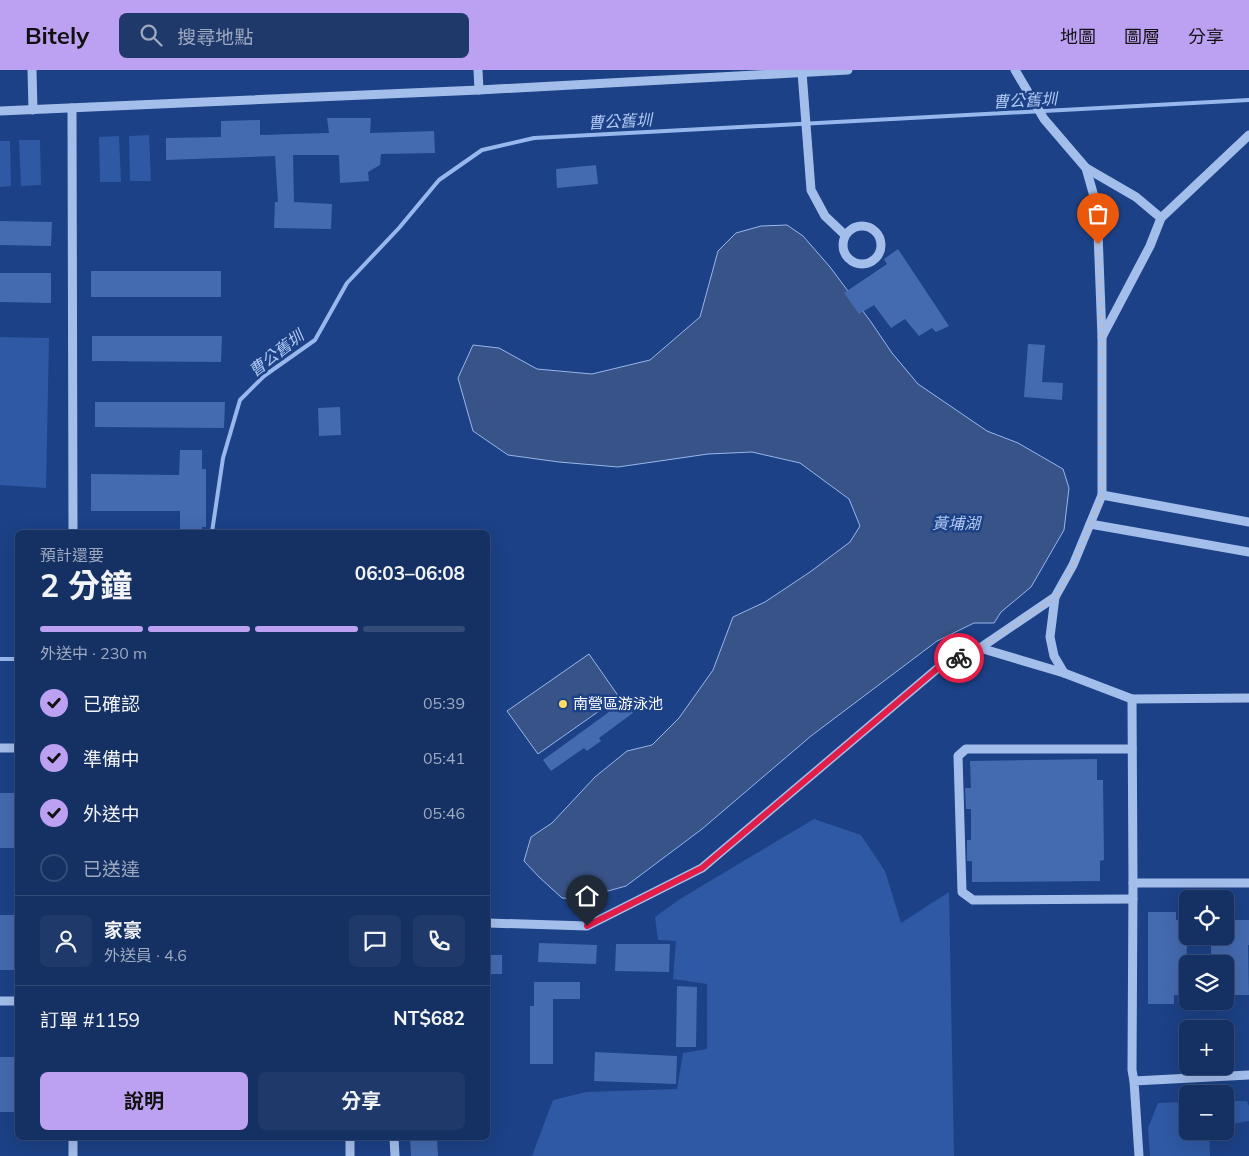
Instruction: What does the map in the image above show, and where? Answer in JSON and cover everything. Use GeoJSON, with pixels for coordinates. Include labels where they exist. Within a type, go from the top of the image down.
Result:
{"type":"FeatureCollection","features":[{"type":"Feature","properties":{"kind":"street"},"geometry":{"type":"LineString","coordinates":[[32,70],[33,110]]}},
{"type":"Feature","properties":{"kind":"street"},"geometry":{"type":"LineString","coordinates":[[478,70],[479,90]]}},
{"type":"Feature","properties":{"kind":"street"},"geometry":{"type":"LineString","coordinates":[[0,111],[479,90],[848,70]]}},
{"type":"Feature","properties":{"kind":"street"},"geometry":{"type":"LineString","coordinates":[[1014,70],[1044,119],[1086,168],[1136,197],[1161,218]]}},
{"type":"Feature","properties":{"kind":"street"},"geometry":{"type":"LineString","coordinates":[[802,72],[811,190],[825,216],[845,235]]}},
{"type":"Feature","properties":{"kind":"street"},"geometry":{"type":"LineString","coordinates":[[72,108],[72,530]]}},
{"type":"Feature","properties":{"kind":"street"},"geometry":{"type":"LineString","coordinates":[[1102,337],[1150,246],[1161,218],[1249,135]]}},
{"type":"Feature","properties":{"kind":"street"},"geometry":{"type":"LineString","coordinates":[[1064,673],[1054,656],[1050,637],[1056,597],[1074,565],[1102,496],[1102,337],[1097,207],[1086,168]]}},
{"type":"Feature","properties":{"kind":"street"},"geometry":{"type":"LineString","coordinates":[[860,226],[872,229],[880,238],[881,250],[878,256],[868,264],[854,263],[848,260],[842,248],[845,235],[849,230],[860,226]]}},
{"type":"Feature","properties":{"kind":"street"},"geometry":{"type":"LineString","coordinates":[[1102,496],[1249,522]]}},
{"type":"Feature","properties":{"kind":"street"},"geometry":{"type":"LineString","coordinates":[[1090,524],[1249,552]]}},
{"type":"Feature","properties":{"kind":"street"},"geometry":{"type":"LineString","coordinates":[[490,923],[587,926],[702,868],[938,668],[980,648],[1056,597]]}},
{"type":"Feature","properties":{"kind":"street"},"geometry":{"type":"LineString","coordinates":[[980,648],[1064,673],[1132,699],[1249,698]]}},
{"type":"Feature","properties":{"kind":"street"},"geometry":{"type":"LineString","coordinates":[[1132,699],[1134,883],[1132,1070],[1139,1156]]}},
{"type":"Feature","properties":{"kind":"street"},"geometry":{"type":"LineString","coordinates":[[0,748],[15,748]]}},
{"type":"Feature","properties":{"kind":"street"},"geometry":{"type":"LineString","coordinates":[[1132,749],[966,749],[958,756],[962,892],[973,900],[1133,899]]}},
{"type":"Feature","properties":{"kind":"street"},"geometry":{"type":"LineString","coordinates":[[1134,883],[1249,883]]}},
{"type":"Feature","properties":{"kind":"street"},"geometry":{"type":"LineString","coordinates":[[0,1001],[15,1001]]}},
{"type":"Feature","properties":{"kind":"street"},"geometry":{"type":"LineString","coordinates":[[1134,1081],[1249,1075]]}},
{"type":"Feature","properties":{"kind":"street"},"geometry":{"type":"LineString","coordinates":[[73,1140],[73,1156]]}},
{"type":"Feature","properties":{"kind":"street"},"geometry":{"type":"LineString","coordinates":[[350,1140],[350,1156]]}},
{"type":"Feature","properties":{"kind":"street"},"geometry":{"type":"LineString","coordinates":[[394,1140],[395,1156]]}},
{"type":"Feature","properties":{"kind":"shaded area"},"geometry":{"type":"Polygon","coordinates":[[[149,135],[151,181],[130,181],[129,136],[149,135]]]}},
{"type":"Feature","properties":{"kind":"shaded area"},"geometry":{"type":"Polygon","coordinates":[[[119,136],[121,182],[100,182],[99,137],[119,136]]]}},
{"type":"Feature","properties":{"kind":"shaded area"},"geometry":{"type":"Polygon","coordinates":[[[19,140],[40,140],[41,185],[21,186],[19,140]]]}},
{"type":"Feature","properties":{"kind":"shaded area"},"geometry":{"type":"Polygon","coordinates":[[[0,141],[10,141],[11,186],[0,187],[0,141]]]}},
{"type":"Feature","properties":{"kind":"shaded area"},"geometry":{"type":"Polygon","coordinates":[[[0,337],[49,338],[46,488],[0,485],[0,337]]]}},
{"type":"Feature","properties":{"kind":"shaded area"},"geometry":{"type":"Polygon","coordinates":[[[814,819],[861,835],[885,871],[901,923],[949,892],[954,1156],[532,1156],[553,1100],[586,1092],[677,1089],[683,1053],[707,1049],[707,984],[673,979],[676,941],[658,940],[655,917],[680,899],[814,819]]]}},
{"type":"Feature","properties":{"kind":"shaded area"},"geometry":{"type":"Polygon","coordinates":[[[1234,1101],[1247,1101],[1249,1121],[1234,1124],[1234,1101]]]}},
{"type":"Feature","properties":{"kind":"shaded area"},"geometry":{"type":"Polygon","coordinates":[[[1179,1102],[1179,1140],[1209,1140],[1210,1156],[1150,1156],[1148,1128],[1158,1103],[1179,1102]]]}},
{"type":"Feature","properties":{"kind":"water","name":"黃埔湖"},"geometry":{"type":"Polygon","coordinates":[[[787,225],[803,236],[830,267],[892,353],[918,384],[987,431],[1018,443],[1063,469],[1069,488],[1064,530],[1031,587],[1001,612],[994,623],[974,623],[937,641],[811,736],[702,829],[626,886],[579,899],[562,898],[524,861],[531,837],[552,823],[595,777],[627,751],[652,745],[679,718],[713,670],[733,617],[765,602],[810,572],[850,542],[860,526],[849,499],[800,463],[752,452],[708,454],[618,467],[508,455],[473,431],[458,378],[473,345],[499,348],[537,369],[592,374],[650,360],[700,317],[718,251],[736,233],[761,226],[787,225]]]}},
{"type":"Feature","properties":{"kind":"water","name":"南營區游泳池"},"geometry":{"type":"Polygon","coordinates":[[[589,654],[619,697],[538,754],[507,711],[589,654]]]}},
{"type":"Feature","properties":{"kind":"building"},"geometry":{"type":"Polygon","coordinates":[[[327,118],[371,118],[370,133],[434,131],[435,153],[381,154],[380,165],[368,172],[369,181],[340,183],[339,155],[293,155],[294,202],[332,204],[331,229],[274,228],[275,202],[278,202],[275,156],[166,160],[166,138],[221,137],[221,121],[260,120],[260,135],[329,133],[327,118]]]}},
{"type":"Feature","properties":{"kind":"building"},"geometry":{"type":"Polygon","coordinates":[[[596,165],[598,184],[557,188],[556,169],[596,165]]]}},
{"type":"Feature","properties":{"kind":"building"},"geometry":{"type":"Polygon","coordinates":[[[0,221],[52,222],[51,246],[0,245],[0,221]]]}},
{"type":"Feature","properties":{"kind":"building"},"geometry":{"type":"Polygon","coordinates":[[[898,249],[949,326],[936,332],[932,328],[919,336],[905,319],[891,328],[874,305],[859,314],[844,293],[887,264],[884,259],[898,249]]]}},
{"type":"Feature","properties":{"kind":"building"},"geometry":{"type":"Polygon","coordinates":[[[91,271],[221,271],[221,297],[91,297],[91,271]]]}},
{"type":"Feature","properties":{"kind":"building"},"geometry":{"type":"Polygon","coordinates":[[[0,273],[51,273],[51,303],[0,302],[0,273]]]}},
{"type":"Feature","properties":{"kind":"building"},"geometry":{"type":"Polygon","coordinates":[[[92,336],[222,336],[221,362],[92,361],[92,336]]]}},
{"type":"Feature","properties":{"kind":"building"},"geometry":{"type":"Polygon","coordinates":[[[1028,344],[1045,345],[1042,382],[1063,383],[1062,400],[1024,397],[1028,344]]]}},
{"type":"Feature","properties":{"kind":"building"},"geometry":{"type":"Polygon","coordinates":[[[95,402],[225,402],[224,428],[95,427],[95,402]]]}},
{"type":"Feature","properties":{"kind":"building"},"geometry":{"type":"Polygon","coordinates":[[[340,407],[341,435],[319,436],[318,408],[340,407]]]}},
{"type":"Feature","properties":{"kind":"building"},"geometry":{"type":"Polygon","coordinates":[[[180,450],[202,450],[202,469],[206,469],[206,527],[202,527],[202,530],[180,530],[180,511],[91,511],[91,474],[179,475],[180,450]]]}},
{"type":"Feature","properties":{"kind":"building"},"geometry":{"type":"Polygon","coordinates":[[[624,701],[633,713],[599,738],[601,741],[587,751],[584,748],[551,771],[543,760],[624,701]]]}},
{"type":"Feature","properties":{"kind":"building"},"geometry":{"type":"Polygon","coordinates":[[[1097,759],[1097,780],[1103,780],[1104,860],[1100,861],[1100,881],[972,882],[972,861],[967,861],[967,840],[971,840],[971,809],[966,809],[965,788],[971,788],[970,761],[1097,759]]]}},
{"type":"Feature","properties":{"kind":"building"},"geometry":{"type":"Polygon","coordinates":[[[0,793],[14,793],[15,848],[0,848],[0,793]]]}},
{"type":"Feature","properties":{"kind":"building"},"geometry":{"type":"Polygon","coordinates":[[[1148,912],[1176,912],[1176,920],[1179,920],[1179,945],[1187,945],[1187,955],[1179,955],[1179,995],[1174,995],[1174,1004],[1148,1004],[1148,912]]]}},
{"type":"Feature","properties":{"kind":"building"},"geometry":{"type":"Polygon","coordinates":[[[0,915],[15,915],[15,970],[0,970],[0,915]]]}},
{"type":"Feature","properties":{"kind":"building"},"geometry":{"type":"Polygon","coordinates":[[[1234,920],[1249,920],[1249,995],[1234,995],[1234,955],[1211,955],[1211,945],[1234,945],[1234,920]]]}},
{"type":"Feature","properties":{"kind":"building"},"geometry":{"type":"Polygon","coordinates":[[[539,943],[597,945],[596,964],[538,962],[539,943]]]}},
{"type":"Feature","properties":{"kind":"building"},"geometry":{"type":"Polygon","coordinates":[[[616,944],[670,944],[669,972],[615,971],[616,944]]]}},
{"type":"Feature","properties":{"kind":"building"},"geometry":{"type":"Polygon","coordinates":[[[490,955],[502,955],[502,974],[490,974],[490,955]]]}},
{"type":"Feature","properties":{"kind":"building"},"geometry":{"type":"Polygon","coordinates":[[[534,982],[580,982],[580,999],[553,999],[553,1064],[530,1064],[530,1006],[534,1006],[534,982]]]}},
{"type":"Feature","properties":{"kind":"building"},"geometry":{"type":"Polygon","coordinates":[[[677,986],[697,987],[696,1047],[676,1047],[677,986]]]}},
{"type":"Feature","properties":{"kind":"building"},"geometry":{"type":"Polygon","coordinates":[[[595,1052],[677,1056],[676,1084],[594,1081],[595,1052]]]}},
{"type":"Feature","properties":{"kind":"building"},"geometry":{"type":"Polygon","coordinates":[[[0,1057],[15,1057],[15,1112],[0,1112],[0,1057]]]}},
{"type":"Feature","properties":{"kind":"building"},"geometry":{"type":"Polygon","coordinates":[[[410,1140],[437,1140],[438,1156],[411,1156],[410,1140]]]}},
{"type":"Feature","properties":{"kind":"waterway","name":"曹公舊圳"},"geometry":{"type":"LineString","coordinates":[[212,530],[223,458],[240,400],[264,376],[315,340],[347,283],[399,228],[439,180],[482,150],[534,138],[1249,100]]}},
{"type":"Feature","properties":{"kind":"waterway","name":"曹公舊圳"},"geometry":{"type":"LineString","coordinates":[[0,659],[15,659]]}},
{"type":"Feature","properties":{"kind":"way so far"},"geometry":{"type":"LineString","coordinates":[[959,658],[980,648],[1056,597],[1074,565],[1102,496],[1102,337],[1098,244]]}},
{"type":"Feature","properties":{"kind":"place","name":"南營區游泳池"},"geometry":{"type":"Point","coordinates":[563,704]}},
{"type":"Feature","properties":{"kind":"route"},"geometry":{"type":"LineString","coordinates":[[587,926],[702,868],[938,668],[959,658]]}}]}
